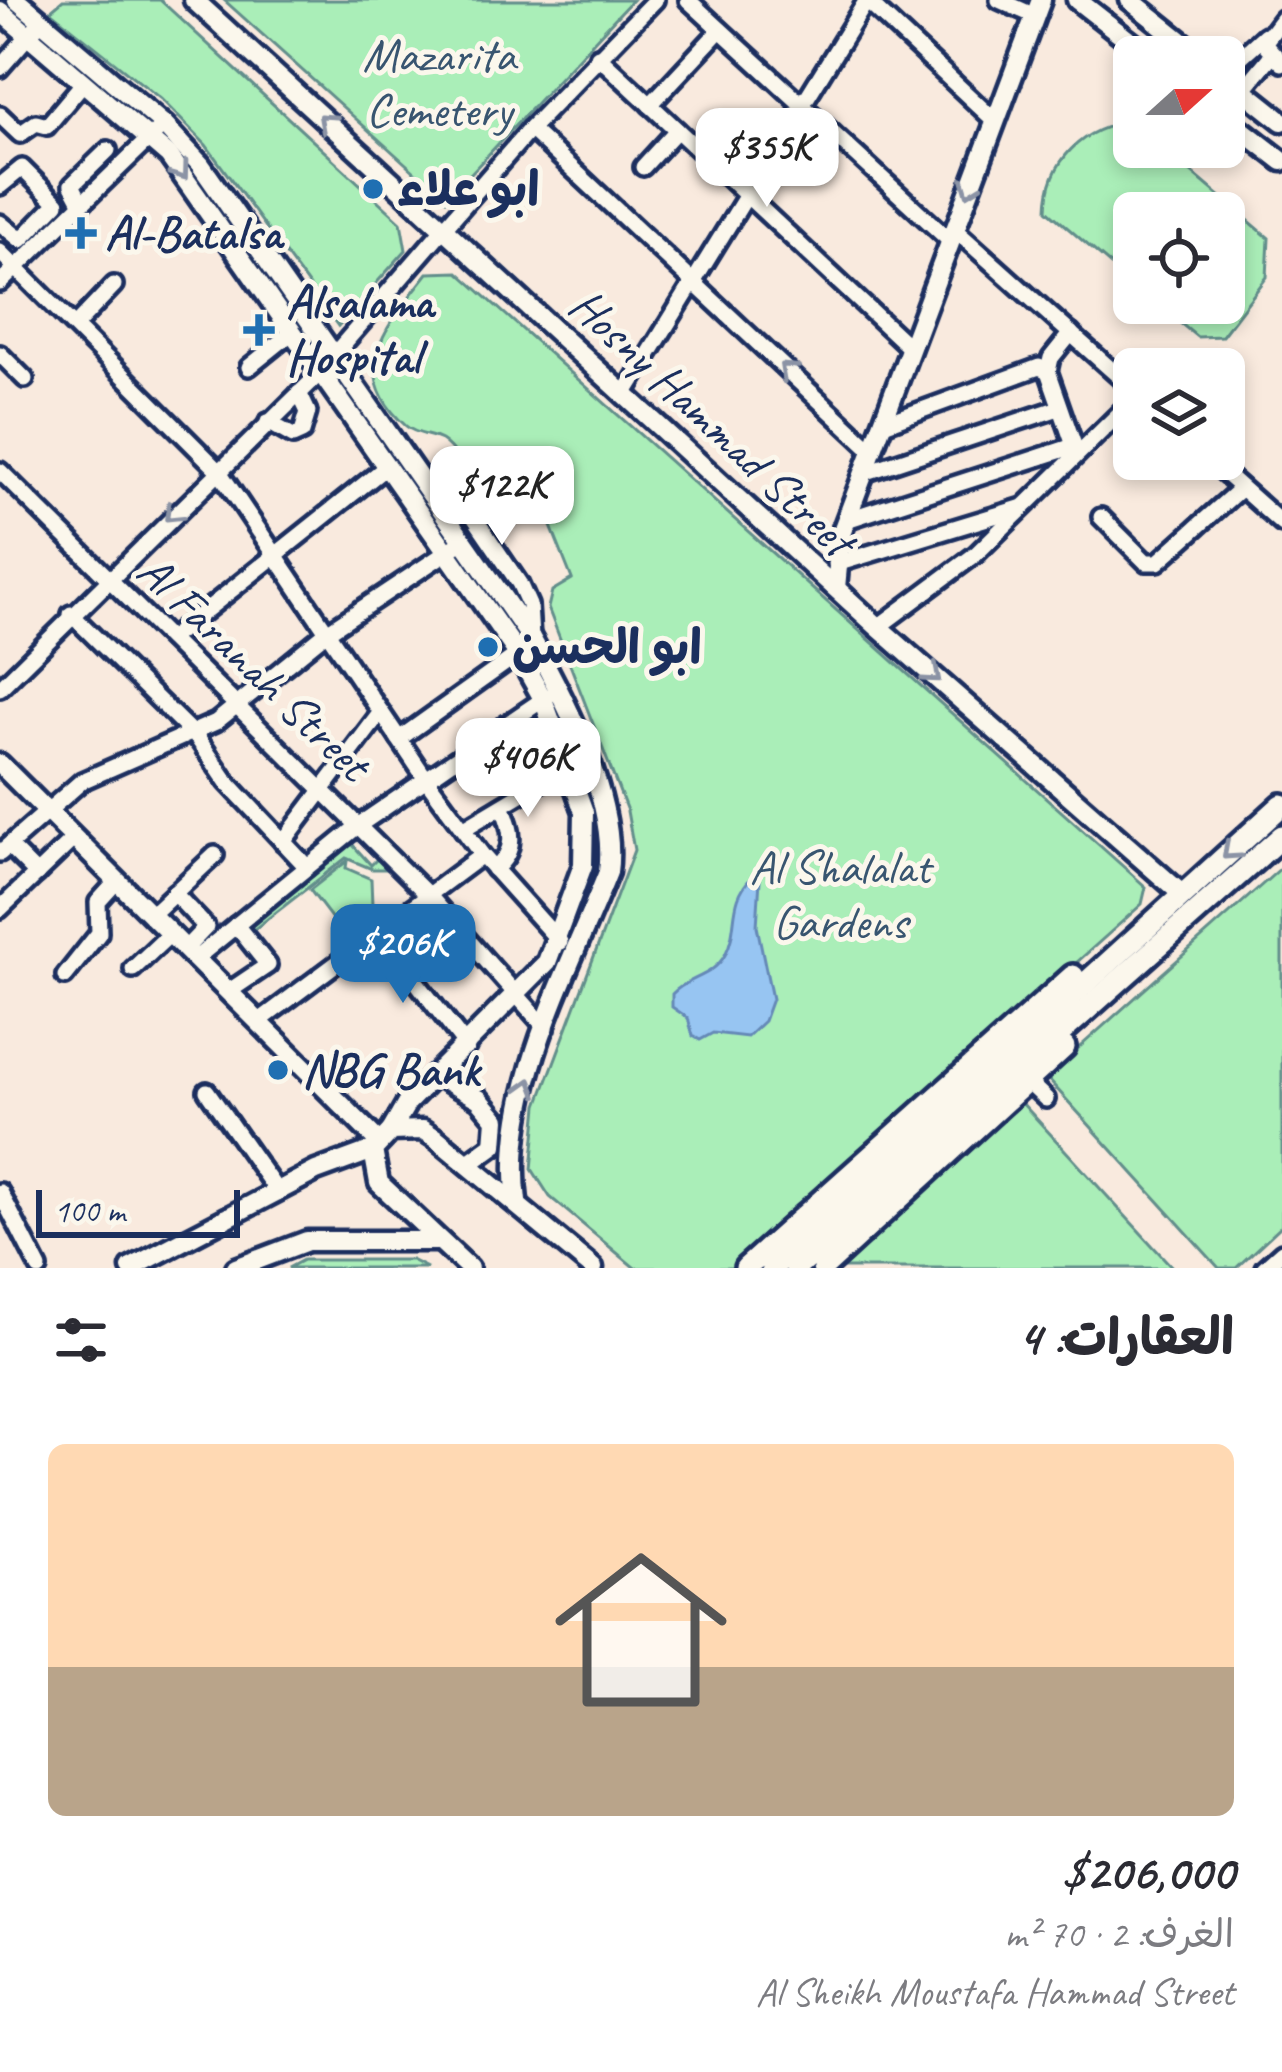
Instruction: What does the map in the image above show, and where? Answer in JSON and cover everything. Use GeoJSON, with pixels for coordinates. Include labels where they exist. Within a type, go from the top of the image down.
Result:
{"type":"FeatureCollection","features":[{"type":"Feature","properties":{"kind":"highway"},"geometry":{"type":"LineString","coordinates":[[796,1268],[1188,900],[1282,805]]}},
{"type":"Feature","properties":{"kind":"highway"},"geometry":{"type":"LineString","coordinates":[[772,1268],[1188,900],[1282,836]]}},
{"type":"Feature","properties":{"kind":"highway"},"geometry":{"type":"LineString","coordinates":[[823,1268],[1187,934],[1188,900]]}},
{"type":"Feature","properties":{"kind":"highway"},"geometry":{"type":"LineString","coordinates":[[746,1268],[1143,914],[1188,900]]}},
{"type":"Feature","properties":{"kind":"main road"},"geometry":{"type":"LineString","coordinates":[[17,0],[84,82],[157,131],[317,375],[386,467],[456,547],[524,646],[605,809],[611,849],[608,872],[546,1028],[516,1127],[512,1160],[517,1202]]}},
{"type":"Feature","properties":{"kind":"main road","name":"Hosny Hammad Street"},"geometry":{"type":"LineString","coordinates":[[194,0],[878,627],[1188,900]]}},
{"type":"Feature","properties":{"kind":"main road"},"geometry":{"type":"LineString","coordinates":[[1077,0],[1123,36]]}},
{"type":"Feature","properties":{"kind":"main road"},"geometry":{"type":"LineString","coordinates":[[1130,0],[1175,36]]}},
{"type":"Feature","properties":{"kind":"main road"},"geometry":{"type":"LineString","coordinates":[[2,6],[36,28],[200,164],[428,489],[456,547]]}},
{"type":"Feature","properties":{"kind":"main road"},"geometry":{"type":"LineString","coordinates":[[836,588],[846,520],[1038,8]]}},
{"type":"Feature","properties":{"kind":"main road"},"geometry":{"type":"LineString","coordinates":[[1245,92],[1282,122]]}},
{"type":"Feature","properties":{"kind":"main road"},"geometry":{"type":"LineString","coordinates":[[1245,132],[1282,161]]}},
{"type":"Feature","properties":{"kind":"main road"},"geometry":{"type":"LineString","coordinates":[[317,375],[333,356]]}},
{"type":"Feature","properties":{"kind":"main road"},"geometry":{"type":"LineString","coordinates":[[469,1268],[379,1183],[380,1140],[401,1109],[516,998],[559,940],[586,848],[584,812],[550,694]]}},
{"type":"Feature","properties":{"kind":"main road"},"geometry":{"type":"LineString","coordinates":[[0,764],[380,1140]]}},
{"type":"Feature","properties":{"kind":"main road"},"geometry":{"type":"LineString","coordinates":[[438,1076],[487,1104],[496,1119],[494,1145],[469,1163]]}},
{"type":"Feature","properties":{"kind":"main road"},"geometry":{"type":"LineString","coordinates":[[130,1268],[380,1140],[423,1130],[517,1202],[592,1268]]}},
{"type":"Feature","properties":{"kind":"main road"},"geometry":{"type":"LineString","coordinates":[[236,1268],[307,1241],[436,1241]]}},
{"type":"Feature","properties":{"kind":"street"},"geometry":{"type":"LineString","coordinates":[[333,356],[530,129],[655,0]]}},
{"type":"Feature","properties":{"kind":"street"},"geometry":{"type":"LineString","coordinates":[[688,0],[801,106],[1113,374]]}},
{"type":"Feature","properties":{"kind":"street"},"geometry":{"type":"LineString","coordinates":[[625,393],[867,0],[995,121]]}},
{"type":"Feature","properties":{"kind":"street"},"geometry":{"type":"LineString","coordinates":[[999,0],[1038,8]]}},
{"type":"Feature","properties":{"kind":"street"},"geometry":{"type":"LineString","coordinates":[[1245,54],[1282,19]]}},
{"type":"Feature","properties":{"kind":"street"},"geometry":{"type":"LineString","coordinates":[[0,68],[36,28]]}},
{"type":"Feature","properties":{"kind":"street"},"geometry":{"type":"LineString","coordinates":[[650,105],[720,30]]}},
{"type":"Feature","properties":{"kind":"street"},"geometry":{"type":"LineString","coordinates":[[1245,88],[1277,59],[1265,35]]}},
{"type":"Feature","properties":{"kind":"street"},"geometry":{"type":"LineString","coordinates":[[598,56],[910,348]]}},
{"type":"Feature","properties":{"kind":"street"},"geometry":{"type":"LineString","coordinates":[[0,115],[20,134],[36,123],[47,126],[84,82]]}},
{"type":"Feature","properties":{"kind":"street"},"geometry":{"type":"LineString","coordinates":[[530,129],[872,450]]}},
{"type":"Feature","properties":{"kind":"street"},"geometry":{"type":"LineString","coordinates":[[643,167],[677,130]]}},
{"type":"Feature","properties":{"kind":"street"},"geometry":{"type":"LineString","coordinates":[[0,283],[80,200],[157,131]]}},
{"type":"Feature","properties":{"kind":"street"},"geometry":{"type":"LineString","coordinates":[[80,200],[72,185],[108,149]]}},
{"type":"Feature","properties":{"kind":"street"},"geometry":{"type":"LineString","coordinates":[[0,186],[22,168],[57,203],[21,240],[0,223]]}},
{"type":"Feature","properties":{"kind":"street"},"geometry":{"type":"LineString","coordinates":[[0,252],[218,470],[426,779],[482,855],[575,956]]}},
{"type":"Feature","properties":{"kind":"street"},"geometry":{"type":"LineString","coordinates":[[75,326],[114,285]]}},
{"type":"Feature","properties":{"kind":"street"},"geometry":{"type":"LineString","coordinates":[[1071,333],[1051,358],[1048,371],[1076,450]]}},
{"type":"Feature","properties":{"kind":"street"},"geometry":{"type":"LineString","coordinates":[[249,367],[290,334]]}},
{"type":"Feature","properties":{"kind":"street"},"geometry":{"type":"LineString","coordinates":[[0,354],[25,379]]}},
{"type":"Feature","properties":{"kind":"street"},"geometry":{"type":"LineString","coordinates":[[881,425],[1039,368],[1048,371]]}},
{"type":"Feature","properties":{"kind":"street"},"geometry":{"type":"LineString","coordinates":[[0,688],[317,375]]}},
{"type":"Feature","properties":{"kind":"street"},"geometry":{"type":"LineString","coordinates":[[268,422],[292,436],[302,432],[308,412],[299,393]]}},
{"type":"Feature","properties":{"kind":"street"},"geometry":{"type":"LineString","coordinates":[[863,473],[1059,408]]}},
{"type":"Feature","properties":{"kind":"street"},"geometry":{"type":"LineString","coordinates":[[878,627],[976,554],[1113,414]]}},
{"type":"Feature","properties":{"kind":"street"},"geometry":{"type":"LineString","coordinates":[[846,520],[1076,450]]}},
{"type":"Feature","properties":{"kind":"street"},"geometry":{"type":"LineString","coordinates":[[170,639],[386,467]]}},
{"type":"Feature","properties":{"kind":"street","name":"Al Faranah Street"},"geometry":{"type":"LineString","coordinates":[[1,474],[431,898],[546,1028]]}},
{"type":"Feature","properties":{"kind":"street"},"geometry":{"type":"LineString","coordinates":[[1232,480],[1282,524]]}},
{"type":"Feature","properties":{"kind":"street"},"geometry":{"type":"LineString","coordinates":[[399,739],[524,646],[525,593],[464,502],[445,488],[428,489]]}},
{"type":"Feature","properties":{"kind":"street"},"geometry":{"type":"LineString","coordinates":[[1101,517],[1146,562],[1157,562],[1241,488]]}},
{"type":"Feature","properties":{"kind":"street"},"geometry":{"type":"LineString","coordinates":[[836,564],[1023,508]]}},
{"type":"Feature","properties":{"kind":"street"},"geometry":{"type":"LineString","coordinates":[[37,874],[5,850],[103,767],[194,735],[327,632],[456,547]]}},
{"type":"Feature","properties":{"kind":"street"},"geometry":{"type":"LineString","coordinates":[[71,614],[194,735],[226,782],[307,867]]}},
{"type":"Feature","properties":{"kind":"street"},"geometry":{"type":"LineString","coordinates":[[190,954],[236,926],[358,824],[550,694]]}},
{"type":"Feature","properties":{"kind":"street"},"geometry":{"type":"LineString","coordinates":[[283,842],[381,712]]}},
{"type":"Feature","properties":{"kind":"street"},"geometry":{"type":"LineString","coordinates":[[463,829],[568,766]]}},
{"type":"Feature","properties":{"kind":"street"},"geometry":{"type":"LineString","coordinates":[[494,869],[510,849],[510,825],[502,806]]}},
{"type":"Feature","properties":{"kind":"street"},"geometry":{"type":"LineString","coordinates":[[0,909],[74,838]]}},
{"type":"Feature","properties":{"kind":"street"},"geometry":{"type":"LineString","coordinates":[[151,915],[215,855]]}},
{"type":"Feature","properties":{"kind":"street"},"geometry":{"type":"LineString","coordinates":[[258,1022],[431,898],[482,855]]}},
{"type":"Feature","properties":{"kind":"street"},"geometry":{"type":"LineString","coordinates":[[65,976],[102,928],[98,902],[117,881]]}},
{"type":"Feature","properties":{"kind":"street"},"geometry":{"type":"LineString","coordinates":[[174,893],[206,927],[190,954]]}},
{"type":"Feature","properties":{"kind":"street"},"geometry":{"type":"LineString","coordinates":[[228,992],[268,964],[236,926]]}},
{"type":"Feature","properties":{"kind":"street"},"geometry":{"type":"LineString","coordinates":[[133,968],[170,934]]}},
{"type":"Feature","properties":{"kind":"street"},"geometry":{"type":"LineString","coordinates":[[380,935],[467,1047]]}},
{"type":"Feature","properties":{"kind":"street"},"geometry":{"type":"LineString","coordinates":[[1027,1081],[1046,1099]]}},
{"type":"Feature","properties":{"kind":"street"},"geometry":{"type":"LineString","coordinates":[[207,1091],[277,1192]]}},
{"type":"Feature","properties":{"kind":"street"},"geometry":{"type":"LineString","coordinates":[[0,1192],[39,1268]]}},
{"type":"Feature","properties":{"kind":"street"},"geometry":{"type":"LineString","coordinates":[[1264,1268],[1282,1252]]}},
{"type":"Feature","properties":{"kind":"green space"},"geometry":{"type":"Polygon","coordinates":[[[63,0],[160,0],[401,222],[406,250],[338,326],[206,145],[161,99],[50,11],[63,0]]]}},
{"type":"Feature","properties":{"kind":"green space","name":"Mazarita Cemetery"},"geometry":{"type":"Polygon","coordinates":[[[224,0],[632,0],[446,200],[224,0]]]}},
{"type":"Feature","properties":{"kind":"green space"},"geometry":{"type":"Polygon","coordinates":[[[1113,125],[1113,168],[1187,168],[1215,192],[1113,192],[1113,267],[1047,210],[1061,162],[1098,131],[1113,125]]]}},
{"type":"Feature","properties":{"kind":"green space"},"geometry":{"type":"Polygon","coordinates":[[[1245,218],[1269,238],[1267,277],[1245,306],[1245,218]]]}},
{"type":"Feature","properties":{"kind":"green space","name":"Al Shalalat Gardens"},"geometry":{"type":"Polygon","coordinates":[[[458,272],[1146,887],[1142,904],[735,1268],[635,1268],[550,1197],[532,1169],[538,1105],[634,850],[627,811],[548,608],[552,591],[572,579],[543,506],[516,515],[482,465],[466,468],[445,443],[406,426],[387,405],[378,385],[379,347],[400,310],[428,273],[458,272]]]}},
{"type":"Feature","properties":{"kind":"green space"},"geometry":{"type":"Polygon","coordinates":[[[1181,324],[1231,324],[1222,336],[1197,337],[1181,324]]]}},
{"type":"Feature","properties":{"kind":"green space"},"geometry":{"type":"Polygon","coordinates":[[[352,844],[371,865],[381,855],[395,869],[372,869],[346,858],[247,935],[241,929],[352,844]]]}},
{"type":"Feature","properties":{"kind":"green space"},"geometry":{"type":"Polygon","coordinates":[[[347,861],[346,868],[371,879],[372,905],[378,909],[345,936],[310,890],[347,861]]]}},
{"type":"Feature","properties":{"kind":"green space"},"geometry":{"type":"Polygon","coordinates":[[[1282,867],[1282,1225],[1236,1268],[1219,1268],[1046,1077],[1282,867]]]}},
{"type":"Feature","properties":{"kind":"green space"},"geometry":{"type":"Polygon","coordinates":[[[1021,1102],[1173,1268],[839,1268],[1021,1102]]]}},
{"type":"Feature","properties":{"kind":"green space"},"geometry":{"type":"Polygon","coordinates":[[[303,1260],[411,1260],[427,1268],[288,1268],[303,1260]]]}},
{"type":"Feature","properties":{"kind":"water"},"geometry":{"type":"Polygon","coordinates":[[[752,877],[760,880],[757,926],[772,999],[764,1021],[747,1037],[713,1033],[700,1040],[693,1036],[688,1018],[672,1007],[672,994],[720,963],[732,934],[739,895],[752,877]]]}},
{"type":"Feature","properties":{"kind":"place","name":"ابو علاء"},"geometry":{"type":"Point","coordinates":[373,189]}},
{"type":"Feature","properties":{"kind":"place","name":"Al-Batalsa"},"geometry":{"type":"Point","coordinates":[81,233]}},
{"type":"Feature","properties":{"kind":"place","name":"Alsalama Hospital"},"geometry":{"type":"Point","coordinates":[259,330]}},
{"type":"Feature","properties":{"kind":"place","name":"ابو الحسن"},"geometry":{"type":"Point","coordinates":[488,647]}},
{"type":"Feature","properties":{"kind":"place","name":"NBG Bank"},"geometry":{"type":"Point","coordinates":[278,1070]}}]}
